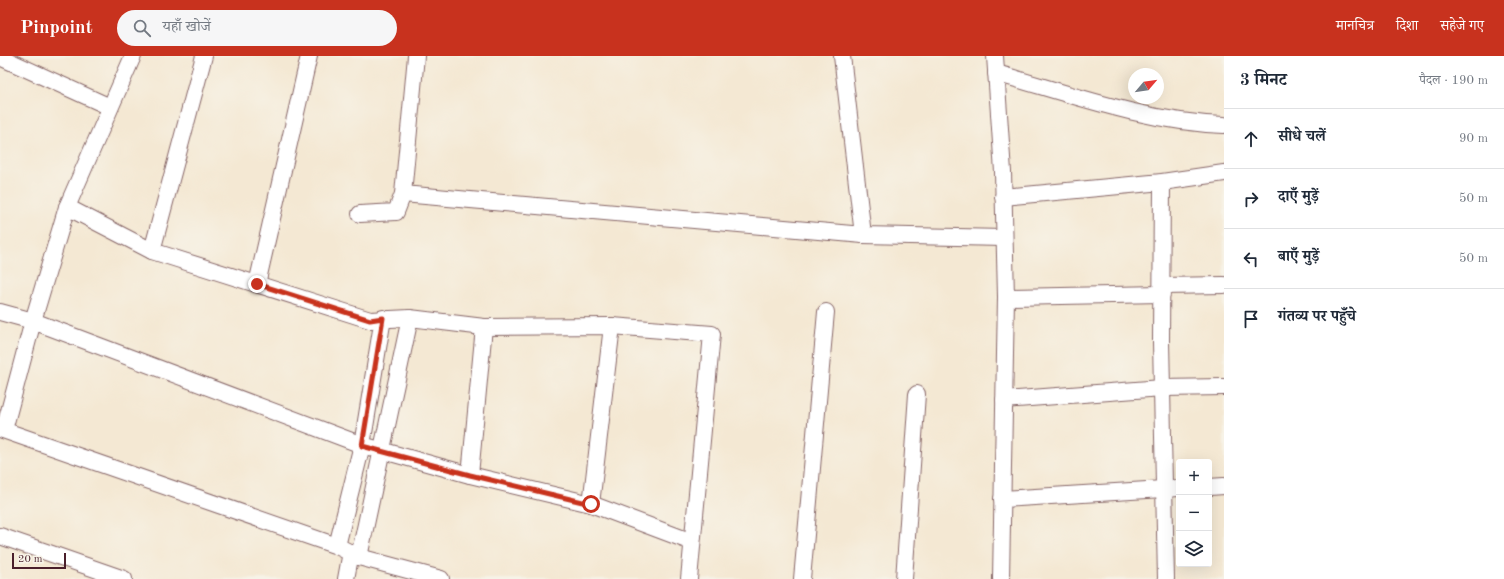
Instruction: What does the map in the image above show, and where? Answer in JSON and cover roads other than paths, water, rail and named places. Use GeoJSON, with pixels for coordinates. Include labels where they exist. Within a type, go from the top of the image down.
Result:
{"type":"FeatureCollection","features":[{"type":"Feature","properties":{"kind":"street"},"geometry":{"type":"LineString","coordinates":[[133,56],[67,207],[2,430],[349,552],[441,579]]}},
{"type":"Feature","properties":{"kind":"street"},"geometry":{"type":"LineString","coordinates":[[152,251],[204,56]]}},
{"type":"Feature","properties":{"kind":"street"},"geometry":{"type":"LineString","coordinates":[[257,284],[309,56]]}},
{"type":"Feature","properties":{"kind":"street"},"geometry":{"type":"LineString","coordinates":[[360,214],[396,212],[404,194],[416,56]]}},
{"type":"Feature","properties":{"kind":"street"},"geometry":{"type":"LineString","coordinates":[[842,56],[863,234]]}},
{"type":"Feature","properties":{"kind":"street"},"geometry":{"type":"LineString","coordinates":[[994,56],[1003,197],[1006,297],[1001,579]]}},
{"type":"Feature","properties":{"kind":"street"},"geometry":{"type":"LineString","coordinates":[[0,57],[110,106]]}},
{"type":"Feature","properties":{"kind":"street"},"geometry":{"type":"LineString","coordinates":[[996,72],[1141,113],[1176,120],[1224,125]]}},
{"type":"Feature","properties":{"kind":"street"},"geometry":{"type":"LineString","coordinates":[[1003,197],[1162,182],[1224,173]]}},
{"type":"Feature","properties":{"kind":"street"},"geometry":{"type":"LineString","coordinates":[[1162,182],[1162,388],[1172,488],[1166,579]]}},
{"type":"Feature","properties":{"kind":"street"},"geometry":{"type":"LineString","coordinates":[[404,194],[863,234],[1004,238]]}},
{"type":"Feature","properties":{"kind":"street"},"geometry":{"type":"LineString","coordinates":[[67,207],[152,251],[370,320],[383,318],[410,318],[484,327],[612,326],[712,334],[689,579]]}},
{"type":"Feature","properties":{"kind":"street"},"geometry":{"type":"LineString","coordinates":[[1006,297],[1162,290],[1224,285]]}},
{"type":"Feature","properties":{"kind":"street"},"geometry":{"type":"LineString","coordinates":[[0,312],[33,321],[362,446],[470,475],[591,504],[692,542]]}},
{"type":"Feature","properties":{"kind":"street"},"geometry":{"type":"LineString","coordinates":[[802,579],[826,312]]}},
{"type":"Feature","properties":{"kind":"street"},"geometry":{"type":"LineString","coordinates":[[346,579],[362,446],[383,318]]}},
{"type":"Feature","properties":{"kind":"street"},"geometry":{"type":"LineString","coordinates":[[349,552],[382,451],[410,318]]}},
{"type":"Feature","properties":{"kind":"street"},"geometry":{"type":"LineString","coordinates":[[591,504],[612,326]]}},
{"type":"Feature","properties":{"kind":"street"},"geometry":{"type":"LineString","coordinates":[[470,475],[484,327]]}},
{"type":"Feature","properties":{"kind":"street"},"geometry":{"type":"LineString","coordinates":[[1004,400],[1162,388],[1224,386]]}},
{"type":"Feature","properties":{"kind":"street"},"geometry":{"type":"LineString","coordinates":[[904,579],[917,394]]}},
{"type":"Feature","properties":{"kind":"street"},"geometry":{"type":"LineString","coordinates":[[1212,487],[1224,486]]}},
{"type":"Feature","properties":{"kind":"street"},"geometry":{"type":"LineString","coordinates":[[1002,499],[1172,488]]}},
{"type":"Feature","properties":{"kind":"street"},"geometry":{"type":"LineString","coordinates":[[0,536],[124,579]]}}]}
